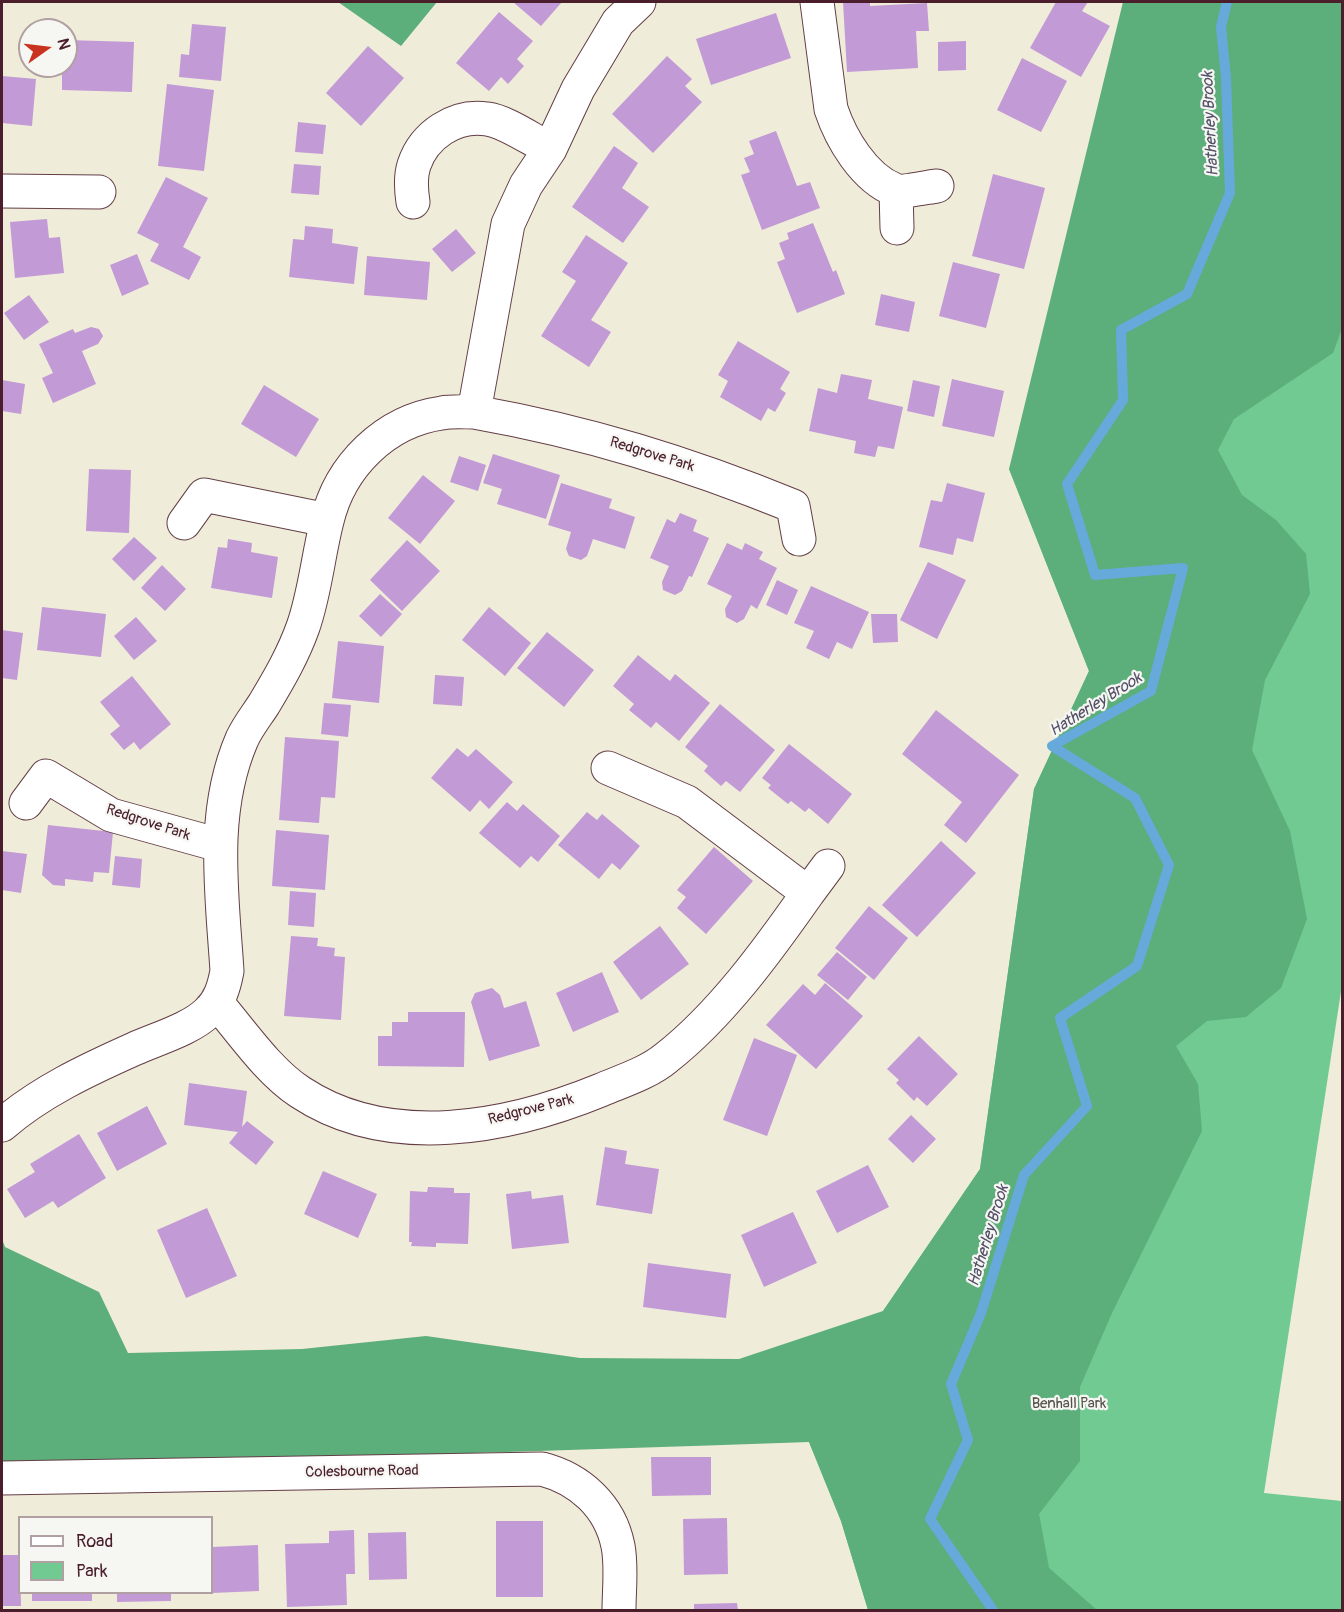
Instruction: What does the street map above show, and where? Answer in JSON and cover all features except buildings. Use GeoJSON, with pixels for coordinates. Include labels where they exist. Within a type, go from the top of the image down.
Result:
{"type":"FeatureCollection","features":[{"type":"Feature","properties":{"kind":"street"},"geometry":{"type":"LineString","coordinates":[[474,412],[508,224],[526,185],[550,149],[578,89],[608,38],[618,22],[639,2]]}},
{"type":"Feature","properties":{"kind":"street"},"geometry":{"type":"LineString","coordinates":[[817,2],[831,110],[837,127],[856,158],[875,177],[896,191],[937,186]]}},
{"type":"Feature","properties":{"kind":"street"},"geometry":{"type":"LineString","coordinates":[[413,202],[412,174],[421,149],[434,134],[450,124],[468,119],[487,118],[505,124],[550,149]]}},
{"type":"Feature","properties":{"kind":"street"},"geometry":{"type":"LineString","coordinates":[[2,191],[99,192]]}},
{"type":"Feature","properties":{"kind":"street"},"geometry":{"type":"LineString","coordinates":[[896,191],[897,228]]}},
{"type":"Feature","properties":{"kind":"street","name":"Redgrove Park"},"geometry":{"type":"LineString","coordinates":[[799,539],[793,506],[657,455],[528,422],[474,412],[443,412],[419,418],[396,428],[375,442],[344,478],[334,498],[303,627],[291,658],[243,737],[231,772],[223,808],[219,845],[227,971],[224,988],[217,1003],[279,1077],[318,1104],[343,1115],[368,1123],[420,1129],[446,1128],[494,1121],[541,1111],[626,1080],[665,1059],[739,985],[775,940],[828,866]]}},
{"type":"Feature","properties":{"kind":"street"},"geometry":{"type":"LineString","coordinates":[[184,523],[204,495],[327,520]]}},
{"type":"Feature","properties":{"kind":"street"},"geometry":{"type":"LineString","coordinates":[[608,768],[687,802],[808,893]]}},
{"type":"Feature","properties":{"kind":"street","name":"Redgrove Park"},"geometry":{"type":"LineString","coordinates":[[26,803],[46,776],[111,815],[219,845]]}},
{"type":"Feature","properties":{"kind":"street"},"geometry":{"type":"LineString","coordinates":[[2,1125],[46,1093],[88,1070],[197,1021],[217,1003]]}},
{"type":"Feature","properties":{"kind":"street","name":"Colesbourne Road"},"geometry":{"type":"LineString","coordinates":[[2,1478],[542,1469],[559,1473],[587,1491],[602,1508],[613,1527],[619,1548],[619,1611]]}},
{"type":"Feature","properties":{"kind":"green space"},"geometry":{"type":"Polygon","coordinates":[[[338,2],[437,2],[401,46],[338,2]]]}},
{"type":"Feature","properties":{"kind":"green space","name":"Benhall Park"},"geometry":{"type":"Polygon","coordinates":[[[1123,2],[1342,2],[1342,279],[1341,331],[1333,353],[1234,419],[1218,450],[1242,495],[1276,520],[1306,554],[1310,594],[1265,680],[1252,750],[1290,831],[1307,919],[1281,988],[1246,1017],[1207,1021],[1176,1046],[1198,1084],[1202,1131],[1112,1313],[1080,1387],[1080,1461],[1039,1514],[1049,1568],[1097,1610],[868,1610],[841,1521],[809,1442],[305,1457],[2,1461],[2,1239],[5,1247],[99,1292],[128,1353],[302,1349],[426,1336],[580,1358],[739,1359],[883,1311],[980,1169],[1034,789],[1089,671],[1009,469],[1123,2]]]}},
{"type":"Feature","properties":{"kind":"green space","name":"Benhall Park"},"geometry":{"type":"Polygon","coordinates":[[[1342,2],[1342,985],[1264,1493],[1342,1501],[1342,1610],[868,1610],[841,1521],[809,1442],[883,1311],[980,1169],[1034,789],[1089,671],[1009,469],[1342,2]]]}},
{"type":"Feature","properties":{"kind":"waterway","name":"Hatherley Brook"},"geometry":{"type":"LineString","coordinates":[[993,1610],[930,1519],[968,1440],[951,1384],[981,1313],[1024,1175],[1087,1106],[1060,1018],[1137,966],[1169,865],[1135,798],[1052,746],[1151,691],[1183,568],[1095,575],[1067,484],[1123,400],[1121,330],[1187,294],[1230,193],[1226,78],[1221,27],[1227,2]]}}]}
